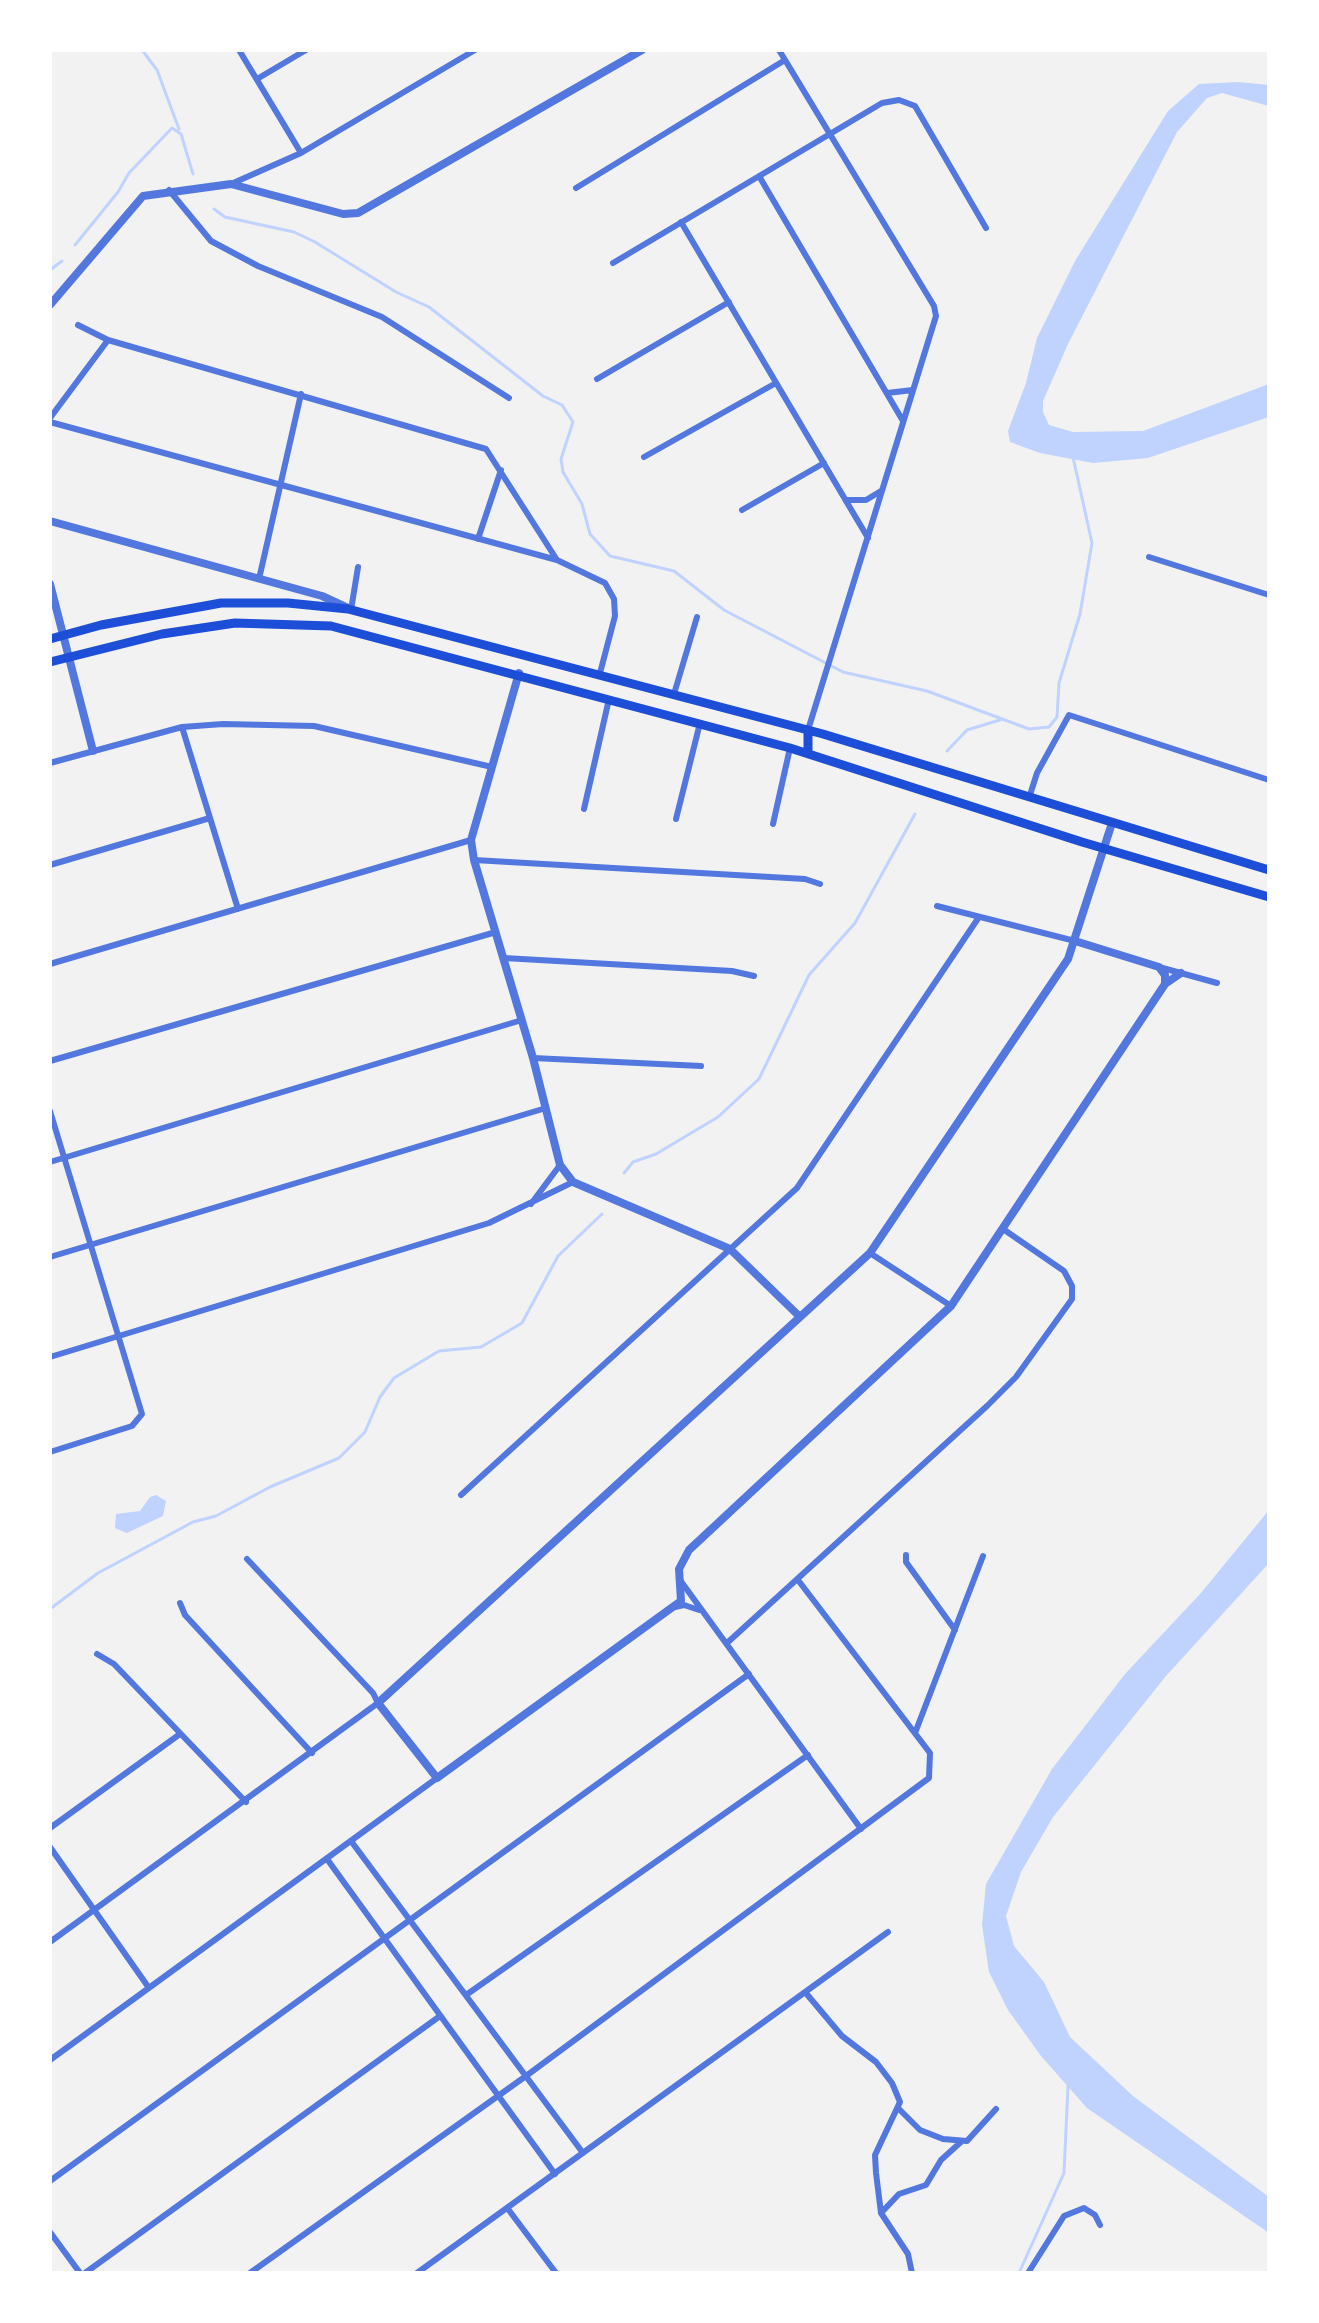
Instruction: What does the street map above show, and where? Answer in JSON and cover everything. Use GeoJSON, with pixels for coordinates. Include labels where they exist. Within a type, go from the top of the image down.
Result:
{"type":"FeatureCollection","features":[{"type":"Feature","properties":{"kind":"main road"},"geometry":{"type":"LineString","coordinates":[[50,639],[221,603],[288,603],[350,609],[808,730],[1269,870]]}},
{"type":"Feature","properties":{"kind":"main road"},"geometry":{"type":"LineString","coordinates":[[50,662],[162,634],[220,625],[331,626],[610,697],[808,753],[1104,849],[1269,897]]}},
{"type":"Feature","properties":{"kind":"main road"},"geometry":{"type":"LineString","coordinates":[[808,730],[808,753]]}},
{"type":"Feature","properties":{"kind":"street"},"geometry":{"type":"LineString","coordinates":[[239,50],[301,153]]}},
{"type":"Feature","properties":{"kind":"street"},"geometry":{"type":"LineString","coordinates":[[257,79],[306,50]]}},
{"type":"Feature","properties":{"kind":"street"},"geometry":{"type":"LineString","coordinates":[[50,305],[135,202],[151,193],[227,184],[301,153],[475,50]]}},
{"type":"Feature","properties":{"kind":"street"},"geometry":{"type":"LineString","coordinates":[[227,184],[343,214],[358,213],[642,50]]}},
{"type":"Feature","properties":{"kind":"street"},"geometry":{"type":"LineString","coordinates":[[779,50],[934,306],[935,324],[808,730]]}},
{"type":"Feature","properties":{"kind":"street"},"geometry":{"type":"LineString","coordinates":[[576,188],[785,60]]}},
{"type":"Feature","properties":{"kind":"street"},"geometry":{"type":"LineString","coordinates":[[613,263],[882,103],[899,100],[915,106],[986,228]]}},
{"type":"Feature","properties":{"kind":"street"},"geometry":{"type":"LineString","coordinates":[[759,176],[904,422]]}},
{"type":"Feature","properties":{"kind":"street"},"geometry":{"type":"LineString","coordinates":[[169,190],[211,241],[258,266],[382,317],[509,398]]}},
{"type":"Feature","properties":{"kind":"street"},"geometry":{"type":"LineString","coordinates":[[681,222],[868,538]]}},
{"type":"Feature","properties":{"kind":"street"},"geometry":{"type":"LineString","coordinates":[[597,379],[729,302]]}},
{"type":"Feature","properties":{"kind":"street"},"geometry":{"type":"LineString","coordinates":[[78,325],[108,340],[486,449],[557,560]]}},
{"type":"Feature","properties":{"kind":"street"},"geometry":{"type":"LineString","coordinates":[[108,340],[50,420],[557,560],[605,583],[614,599],[615,616],[600,673]]}},
{"type":"Feature","properties":{"kind":"street"},"geometry":{"type":"LineString","coordinates":[[644,457],[776,383]]}},
{"type":"Feature","properties":{"kind":"street"},"geometry":{"type":"LineString","coordinates":[[887,393],[913,390]]}},
{"type":"Feature","properties":{"kind":"street"},"geometry":{"type":"LineString","coordinates":[[259,579],[301,394]]}},
{"type":"Feature","properties":{"kind":"street"},"geometry":{"type":"LineString","coordinates":[[742,510],[824,463]]}},
{"type":"Feature","properties":{"kind":"street"},"geometry":{"type":"LineString","coordinates":[[478,539],[501,470]]}},
{"type":"Feature","properties":{"kind":"street"},"geometry":{"type":"LineString","coordinates":[[848,500],[873,498],[883,489]]}},
{"type":"Feature","properties":{"kind":"street"},"geometry":{"type":"LineString","coordinates":[[50,521],[322,596],[350,609],[358,567]]}},
{"type":"Feature","properties":{"kind":"street"},"geometry":{"type":"LineString","coordinates":[[1149,557],[1269,595]]}},
{"type":"Feature","properties":{"kind":"street"},"geometry":{"type":"LineString","coordinates":[[50,584],[93,751]]}},
{"type":"Feature","properties":{"kind":"street"},"geometry":{"type":"LineString","coordinates":[[674,694],[697,617]]}},
{"type":"Feature","properties":{"kind":"street"},"geometry":{"type":"LineString","coordinates":[[519,673],[471,840],[560,1165],[573,1182],[730,1249],[799,1316]]}},
{"type":"Feature","properties":{"kind":"street"},"geometry":{"type":"LineString","coordinates":[[584,809],[610,697]]}},
{"type":"Feature","properties":{"kind":"street"},"geometry":{"type":"LineString","coordinates":[[1029,798],[1037,773],[1069,715],[1269,780]]}},
{"type":"Feature","properties":{"kind":"street"},"geometry":{"type":"LineString","coordinates":[[676,819],[700,723]]}},
{"type":"Feature","properties":{"kind":"street"},"geometry":{"type":"LineString","coordinates":[[50,763],[182,727],[314,726],[492,767]]}},
{"type":"Feature","properties":{"kind":"street"},"geometry":{"type":"LineString","coordinates":[[182,727],[238,909]]}},
{"type":"Feature","properties":{"kind":"street"},"geometry":{"type":"LineString","coordinates":[[773,824],[790,748]]}},
{"type":"Feature","properties":{"kind":"street"},"geometry":{"type":"LineString","coordinates":[[50,865],[210,818]]}},
{"type":"Feature","properties":{"kind":"street"},"geometry":{"type":"LineString","coordinates":[[50,1942],[378,1703],[870,1253],[1060,972],[1075,941],[1112,823]]}},
{"type":"Feature","properties":{"kind":"street"},"geometry":{"type":"LineString","coordinates":[[50,964],[471,840]]}},
{"type":"Feature","properties":{"kind":"street"},"geometry":{"type":"LineString","coordinates":[[474,860],[805,879],[820,884]]}},
{"type":"Feature","properties":{"kind":"street"},"geometry":{"type":"LineString","coordinates":[[937,906],[1075,941],[1217,983]]}},
{"type":"Feature","properties":{"kind":"street"},"geometry":{"type":"LineString","coordinates":[[461,1495],[797,1188],[979,917]]}},
{"type":"Feature","properties":{"kind":"street"},"geometry":{"type":"LineString","coordinates":[[50,1061],[496,932]]}},
{"type":"Feature","properties":{"kind":"street"},"geometry":{"type":"LineString","coordinates":[[504,958],[732,971],[754,976]]}},
{"type":"Feature","properties":{"kind":"street"},"geometry":{"type":"LineString","coordinates":[[1159,967],[1165,975],[1165,984]]}},
{"type":"Feature","properties":{"kind":"street"},"geometry":{"type":"LineString","coordinates":[[668,1612],[683,1598],[679,1578],[683,1557],[689,1550],[951,1306],[1165,984],[1181,973]]}},
{"type":"Feature","properties":{"kind":"street"},"geometry":{"type":"LineString","coordinates":[[50,1162],[522,1020]]}},
{"type":"Feature","properties":{"kind":"street"},"geometry":{"type":"LineString","coordinates":[[533,1058],[701,1066]]}},
{"type":"Feature","properties":{"kind":"street"},"geometry":{"type":"LineString","coordinates":[[50,1257],[546,1108]]}},
{"type":"Feature","properties":{"kind":"street"},"geometry":{"type":"LineString","coordinates":[[50,1111],[140,1404],[139,1421],[132,1426],[50,1452]]}},
{"type":"Feature","properties":{"kind":"street"},"geometry":{"type":"LineString","coordinates":[[530,1206],[560,1165]]}},
{"type":"Feature","properties":{"kind":"street"},"geometry":{"type":"LineString","coordinates":[[50,1357],[489,1223],[530,1206],[573,1182]]}},
{"type":"Feature","properties":{"kind":"street"},"geometry":{"type":"LineString","coordinates":[[727,1643],[1016,1377],[1072,1299],[1072,1286],[1064,1271],[1003,1229]]}},
{"type":"Feature","properties":{"kind":"street"},"geometry":{"type":"LineString","coordinates":[[870,1253],[951,1306]]}},
{"type":"Feature","properties":{"kind":"street"},"geometry":{"type":"LineString","coordinates":[[906,1555],[906,1562],[955,1630]]}},
{"type":"Feature","properties":{"kind":"street"},"geometry":{"type":"LineString","coordinates":[[915,1733],[983,1556]]}},
{"type":"Feature","properties":{"kind":"street"},"geometry":{"type":"LineString","coordinates":[[247,1559],[373,1693],[437,1778]]}},
{"type":"Feature","properties":{"kind":"street"},"geometry":{"type":"LineString","coordinates":[[679,1578],[861,1829]]}},
{"type":"Feature","properties":{"kind":"street"},"geometry":{"type":"LineString","coordinates":[[250,2273],[526,2076],[929,1778],[930,1753],[798,1580]]}},
{"type":"Feature","properties":{"kind":"street"},"geometry":{"type":"LineString","coordinates":[[180,1603],[185,1615],[312,1753]]}},
{"type":"Feature","properties":{"kind":"street"},"geometry":{"type":"LineString","coordinates":[[50,2060],[668,1612],[679,1605],[702,1611]]}},
{"type":"Feature","properties":{"kind":"street"},"geometry":{"type":"LineString","coordinates":[[97,1654],[114,1664],[246,1802]]}},
{"type":"Feature","properties":{"kind":"street"},"geometry":{"type":"LineString","coordinates":[[50,2181],[749,1674]]}},
{"type":"Feature","properties":{"kind":"street"},"geometry":{"type":"LineString","coordinates":[[50,1828],[180,1734]]}},
{"type":"Feature","properties":{"kind":"street"},"geometry":{"type":"LineString","coordinates":[[466,1995],[808,1755]]}},
{"type":"Feature","properties":{"kind":"street"},"geometry":{"type":"LineString","coordinates":[[351,1841],[583,2153]]}},
{"type":"Feature","properties":{"kind":"street"},"geometry":{"type":"LineString","coordinates":[[50,1847],[149,1988]]}},
{"type":"Feature","properties":{"kind":"street"},"geometry":{"type":"LineString","coordinates":[[327,1859],[555,2174]]}},
{"type":"Feature","properties":{"kind":"street"},"geometry":{"type":"LineString","coordinates":[[417,2273],[888,1932]]}},
{"type":"Feature","properties":{"kind":"street"},"geometry":{"type":"LineString","coordinates":[[805,1992],[842,2036],[876,2062],[892,2083],[900,2102],[875,2155],[881,2213],[908,2254],[912,2273]]}},
{"type":"Feature","properties":{"kind":"street"},"geometry":{"type":"LineString","coordinates":[[50,2232],[83,2273],[440,2016]]}},
{"type":"Feature","properties":{"kind":"street"},"geometry":{"type":"LineString","coordinates":[[898,2108],[920,2130],[962,2141]]}},
{"type":"Feature","properties":{"kind":"street"},"geometry":{"type":"LineString","coordinates":[[881,2213],[899,2194],[926,2185],[941,2160],[962,2141],[974,2136],[996,2109]]}},
{"type":"Feature","properties":{"kind":"street"},"geometry":{"type":"LineString","coordinates":[[1028,2273],[1064,2216],[1084,2208],[1095,2215],[1100,2225]]}},
{"type":"Feature","properties":{"kind":"street"},"geometry":{"type":"LineString","coordinates":[[508,2209],[556,2273]]}},
{"type":"Feature","properties":{"kind":"water"},"geometry":{"type":"Polygon","coordinates":[[[1238,82],[1269,85],[1269,106],[1222,93],[1207,98],[1177,132],[1068,344],[1043,401],[1043,412],[1049,425],[1073,432],[1143,431],[1269,384],[1269,417],[1148,458],[1093,463],[1040,453],[1010,442],[1008,431],[1026,383],[1037,338],[1075,261],[1168,111],[1199,84],[1238,82]]]}},
{"type":"Feature","properties":{"kind":"water"},"geometry":{"type":"Polygon","coordinates":[[[156,1495],[166,1501],[163,1516],[127,1533],[115,1528],[116,1514],[140,1511],[150,1497],[156,1495]]]}},
{"type":"Feature","properties":{"kind":"water"},"geometry":{"type":"Polygon","coordinates":[[[1269,1510],[1269,1563],[1166,1676],[1053,1817],[1021,1872],[1006,1916],[1014,1946],[1044,1982],[1070,2037],[1133,2096],[1269,2197],[1269,2233],[1087,2108],[1041,2056],[1008,2010],[989,1972],[982,1925],[986,1884],[1052,1769],[1125,1674],[1201,1593],[1269,1510]]]}},
{"type":"Feature","properties":{"kind":"waterway"},"geometry":{"type":"LineString","coordinates":[[142,50],[157,70],[179,129]]}},
{"type":"Feature","properties":{"kind":"waterway"},"geometry":{"type":"LineString","coordinates":[[75,245],[118,192],[129,173],[172,128],[181,134],[193,174]]}},
{"type":"Feature","properties":{"kind":"waterway"},"geometry":{"type":"LineString","coordinates":[[214,209],[225,217],[294,232],[315,242],[396,292],[429,307],[543,396],[562,405],[573,422],[561,459],[563,472],[582,504],[590,534],[610,556],[674,571],[724,610],[843,672],[927,691],[1029,729],[1049,727],[1057,717],[1059,683],[1080,614],[1092,543],[1073,457]]}},
{"type":"Feature","properties":{"kind":"waterway"},"geometry":{"type":"LineString","coordinates":[[50,270],[62,261]]}},
{"type":"Feature","properties":{"kind":"waterway"},"geometry":{"type":"LineString","coordinates":[[947,751],[967,730],[1000,720]]}},
{"type":"Feature","properties":{"kind":"waterway"},"geometry":{"type":"LineString","coordinates":[[624,1173],[633,1162],[656,1154],[718,1117],[759,1079],[809,975],[855,923],[915,814]]}},
{"type":"Feature","properties":{"kind":"waterway"},"geometry":{"type":"LineString","coordinates":[[50,1609],[98,1573],[193,1522],[216,1516],[270,1487],[339,1458],[365,1432],[380,1397],[394,1378],[439,1351],[481,1347],[522,1323],[558,1256],[602,1214]]}},
{"type":"Feature","properties":{"kind":"waterway"},"geometry":{"type":"LineString","coordinates":[[1019,2273],[1064,2173],[1068,2086]]}}]}
